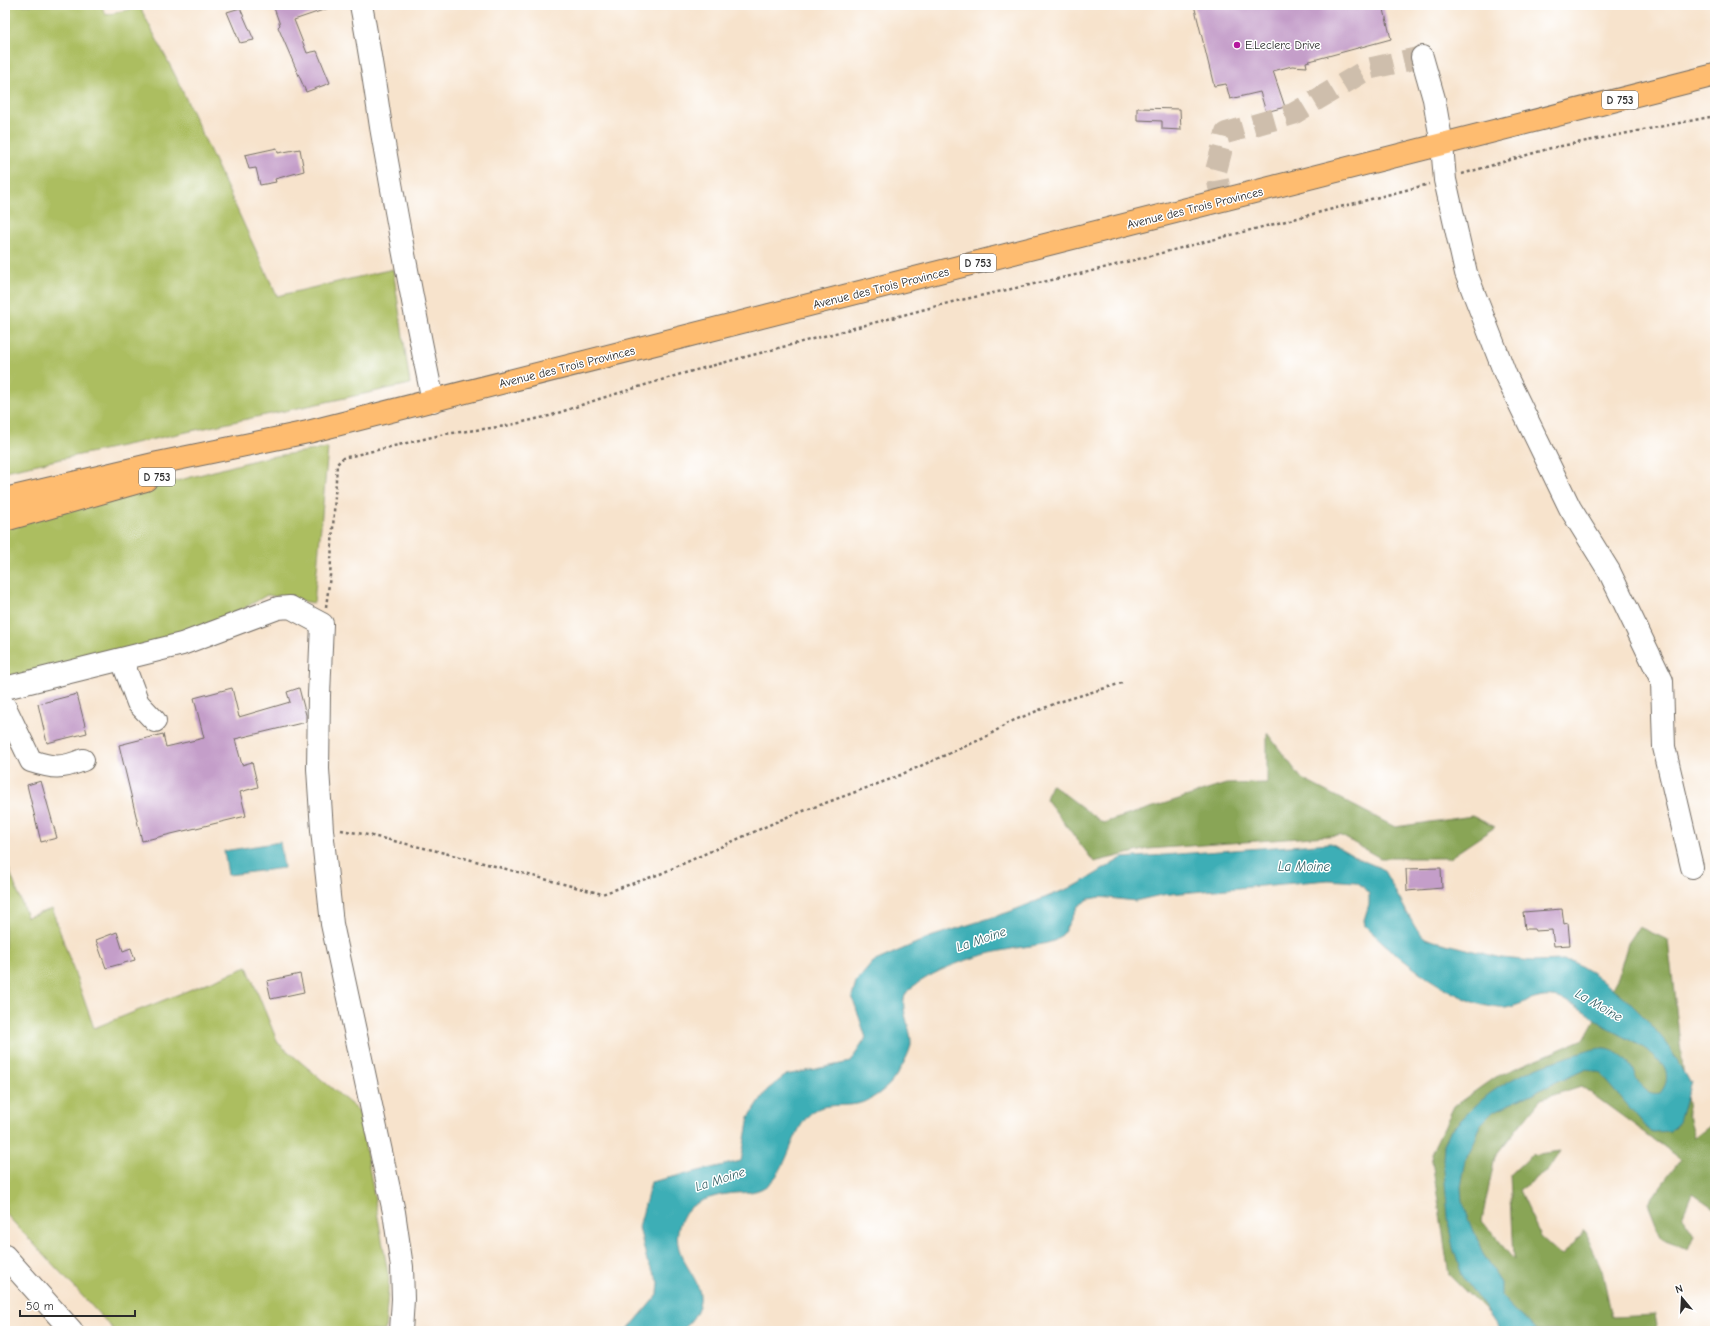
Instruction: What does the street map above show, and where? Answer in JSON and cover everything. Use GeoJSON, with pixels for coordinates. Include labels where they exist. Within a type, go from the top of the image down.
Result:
{"type":"FeatureCollection","features":[{"type":"Feature","properties":{"kind":"main road","name":"Avenue des Trois Provinces"},"geometry":{"type":"LineString","coordinates":[[5,499],[158,463],[308,432],[1524,125],[1715,75]]}},
{"type":"Feature","properties":{"kind":"main road","name":"Avenue des Trois Provinces"},"geometry":{"type":"LineString","coordinates":[[1524,125],[1715,90]]}},
{"type":"Feature","properties":{"kind":"main road","name":"Avenue des Trois Provinces"},"geometry":{"type":"LineString","coordinates":[[5,520],[308,432]]}},
{"type":"Feature","properties":{"kind":"street"},"geometry":{"type":"LineString","coordinates":[[361,5],[371,54],[381,126],[397,215],[433,401]]}},
{"type":"Feature","properties":{"kind":"street"},"geometry":{"type":"LineString","coordinates":[[1422,57],[1434,99],[1442,145],[1445,180],[1466,273],[1506,376],[1570,508],[1609,571],[1662,681],[1664,747],[1692,867]]}},
{"type":"Feature","properties":{"kind":"street"},"geometry":{"type":"LineString","coordinates":[[5,688],[182,644],[278,608],[290,607],[322,624],[318,769],[322,830],[332,924],[394,1212],[402,1268],[403,1299],[401,1331]]}},
{"type":"Feature","properties":{"kind":"street"},"geometry":{"type":"LineString","coordinates":[[122,660],[138,703],[155,721]]}},
{"type":"Feature","properties":{"kind":"street"},"geometry":{"type":"LineString","coordinates":[[5,707],[31,761],[47,766],[66,767],[82,760]]}},
{"type":"Feature","properties":{"kind":"street"},"geometry":{"type":"LineString","coordinates":[[5,1256],[72,1331]]}},
{"type":"Feature","properties":{"kind":"path"},"geometry":{"type":"LineString","coordinates":[[322,624],[327,603],[330,576],[336,464],[343,458],[445,434],[506,426],[549,416],[598,399],[681,374],[937,306],[1084,273],[1445,180],[1551,148],[1715,116]]}},
{"type":"Feature","properties":{"kind":"path"},"geometry":{"type":"LineString","coordinates":[[322,830],[344,830],[368,834],[602,894],[660,874],[787,817],[891,779],[984,738],[1010,722],[1059,702],[1122,683]]}},
{"type":"Feature","properties":{"kind":"green space"},"geometry":{"type":"Polygon","coordinates":[[[5,5],[101,5],[106,15],[140,7],[176,77],[277,296],[393,269],[410,384],[5,471],[5,5]]]}},
{"type":"Feature","properties":{"kind":"green space"},"geometry":{"type":"Polygon","coordinates":[[[328,448],[314,603],[267,595],[226,619],[159,641],[5,681],[5,529],[18,523],[263,458],[328,448]]]}},
{"type":"Feature","properties":{"kind":"green space"},"geometry":{"type":"Polygon","coordinates":[[[1267,733],[1302,779],[1395,827],[1472,816],[1495,827],[1449,858],[1380,858],[1340,835],[1148,849],[1094,862],[1046,799],[1051,784],[1103,823],[1226,784],[1267,783],[1267,733]]]}},
{"type":"Feature","properties":{"kind":"green space"},"geometry":{"type":"Polygon","coordinates":[[[5,859],[27,917],[52,909],[94,1028],[247,967],[278,1043],[359,1111],[389,1279],[385,1331],[115,1331],[5,1213],[5,859]]]}},
{"type":"Feature","properties":{"kind":"green space"},"geometry":{"type":"Polygon","coordinates":[[[1639,927],[1668,940],[1689,1121],[1694,1138],[1715,1122],[1715,1209],[1692,1193],[1682,1217],[1694,1235],[1688,1249],[1662,1238],[1648,1203],[1681,1159],[1581,1086],[1541,1099],[1495,1156],[1482,1220],[1514,1259],[1510,1175],[1531,1155],[1560,1151],[1548,1170],[1519,1190],[1541,1237],[1562,1256],[1584,1230],[1602,1270],[1612,1317],[1655,1315],[1658,1331],[1505,1331],[1449,1275],[1431,1154],[1454,1106],[1495,1077],[1584,1039],[1618,977],[1628,943],[1639,927]]]}},
{"type":"Feature","properties":{"kind":"water"},"geometry":{"type":"Polygon","coordinates":[[[280,842],[284,868],[228,875],[224,851],[280,842]]]}},
{"type":"Feature","properties":{"kind":"water","name":"La Moine"},"geometry":{"type":"Polygon","coordinates":[[[1331,843],[1359,859],[1383,869],[1415,927],[1424,937],[1434,941],[1502,958],[1533,961],[1563,960],[1574,962],[1594,974],[1627,1000],[1648,1021],[1668,1045],[1689,1082],[1691,1081],[1679,1122],[1670,1131],[1653,1132],[1648,1129],[1600,1073],[1586,1068],[1493,1112],[1481,1124],[1474,1143],[1467,1156],[1461,1187],[1462,1201],[1483,1254],[1501,1282],[1501,1296],[1535,1331],[1500,1331],[1462,1275],[1453,1248],[1449,1229],[1443,1159],[1444,1145],[1451,1130],[1484,1098],[1510,1080],[1545,1065],[1593,1049],[1605,1048],[1620,1054],[1628,1062],[1640,1084],[1649,1092],[1660,1093],[1666,1082],[1666,1071],[1651,1053],[1608,1028],[1574,1005],[1560,998],[1541,997],[1512,1007],[1498,1008],[1475,1002],[1441,986],[1402,959],[1365,926],[1364,920],[1369,904],[1369,894],[1361,885],[1356,882],[1328,880],[1161,895],[1135,901],[1100,897],[1089,899],[1078,906],[1063,934],[1056,940],[1039,945],[1016,948],[972,958],[946,968],[911,988],[906,993],[904,1007],[911,1037],[911,1044],[903,1065],[890,1084],[875,1096],[862,1103],[826,1106],[815,1110],[810,1114],[797,1132],[783,1165],[777,1175],[770,1183],[761,1189],[752,1192],[715,1196],[698,1203],[689,1209],[685,1213],[678,1229],[678,1243],[681,1255],[699,1289],[700,1300],[696,1313],[682,1331],[627,1331],[658,1294],[659,1282],[647,1261],[639,1227],[651,1182],[741,1161],[749,1117],[767,1090],[786,1075],[850,1062],[866,1038],[852,996],[856,982],[873,962],[930,937],[1009,912],[1077,885],[1122,858],[1331,843]]]}},
{"type":"Feature","properties":{"kind":"building"},"geometry":{"type":"Polygon","coordinates":[[[273,5],[332,5],[332,7],[294,20],[307,53],[317,51],[330,83],[306,92],[278,27],[280,25],[273,5]]]}},
{"type":"Feature","properties":{"kind":"building"},"geometry":{"type":"Polygon","coordinates":[[[1194,5],[1383,5],[1391,39],[1306,62],[1307,67],[1292,66],[1273,71],[1285,107],[1266,112],[1260,92],[1230,99],[1226,84],[1214,86],[1194,5]]]}},
{"type":"Feature","properties":{"kind":"building"},"geometry":{"type":"Polygon","coordinates":[[[240,8],[254,40],[240,43],[227,12],[240,8]]]}},
{"type":"Feature","properties":{"kind":"building"},"geometry":{"type":"Polygon","coordinates":[[[1137,108],[1180,109],[1181,130],[1162,129],[1162,121],[1137,120],[1137,108]]]}},
{"type":"Feature","properties":{"kind":"building"},"geometry":{"type":"Polygon","coordinates":[[[277,148],[278,153],[300,149],[304,171],[275,179],[276,182],[260,185],[256,168],[249,169],[245,155],[277,148]]]}},
{"type":"Feature","properties":{"kind":"building"},"geometry":{"type":"Polygon","coordinates":[[[232,688],[239,717],[290,702],[287,692],[299,688],[306,715],[306,722],[235,739],[242,765],[252,762],[258,787],[240,792],[246,816],[142,841],[119,745],[163,734],[166,747],[204,738],[194,698],[232,688]]]}},
{"type":"Feature","properties":{"kind":"building"},"geometry":{"type":"Polygon","coordinates":[[[77,694],[87,733],[47,743],[38,704],[77,694]]]}},
{"type":"Feature","properties":{"kind":"building"},"geometry":{"type":"Polygon","coordinates":[[[41,781],[57,838],[41,842],[27,785],[41,781]]]}},
{"type":"Feature","properties":{"kind":"building"},"geometry":{"type":"Polygon","coordinates":[[[1441,868],[1442,888],[1407,891],[1406,869],[1441,868]]]}},
{"type":"Feature","properties":{"kind":"building"},"geometry":{"type":"Polygon","coordinates":[[[1562,909],[1564,924],[1568,923],[1570,945],[1554,946],[1552,930],[1535,931],[1534,929],[1525,929],[1523,912],[1562,909]]]}},
{"type":"Feature","properties":{"kind":"building"},"geometry":{"type":"Polygon","coordinates":[[[117,932],[123,951],[131,948],[135,960],[106,968],[96,940],[117,932]]]}},
{"type":"Feature","properties":{"kind":"building"},"geometry":{"type":"Polygon","coordinates":[[[300,974],[304,992],[271,999],[267,981],[300,974]]]}},
{"type":"Feature","properties":{"kind":"tunnel"},"geometry":{"type":"LineString","coordinates":[[1222,202],[1216,171],[1226,133],[1293,114],[1368,69],[1422,57]]}},
{"type":"Feature","properties":{"kind":"place","name":"E.Leclerc Drive"},"geometry":{"type":"Point","coordinates":[1237,45]}}]}
